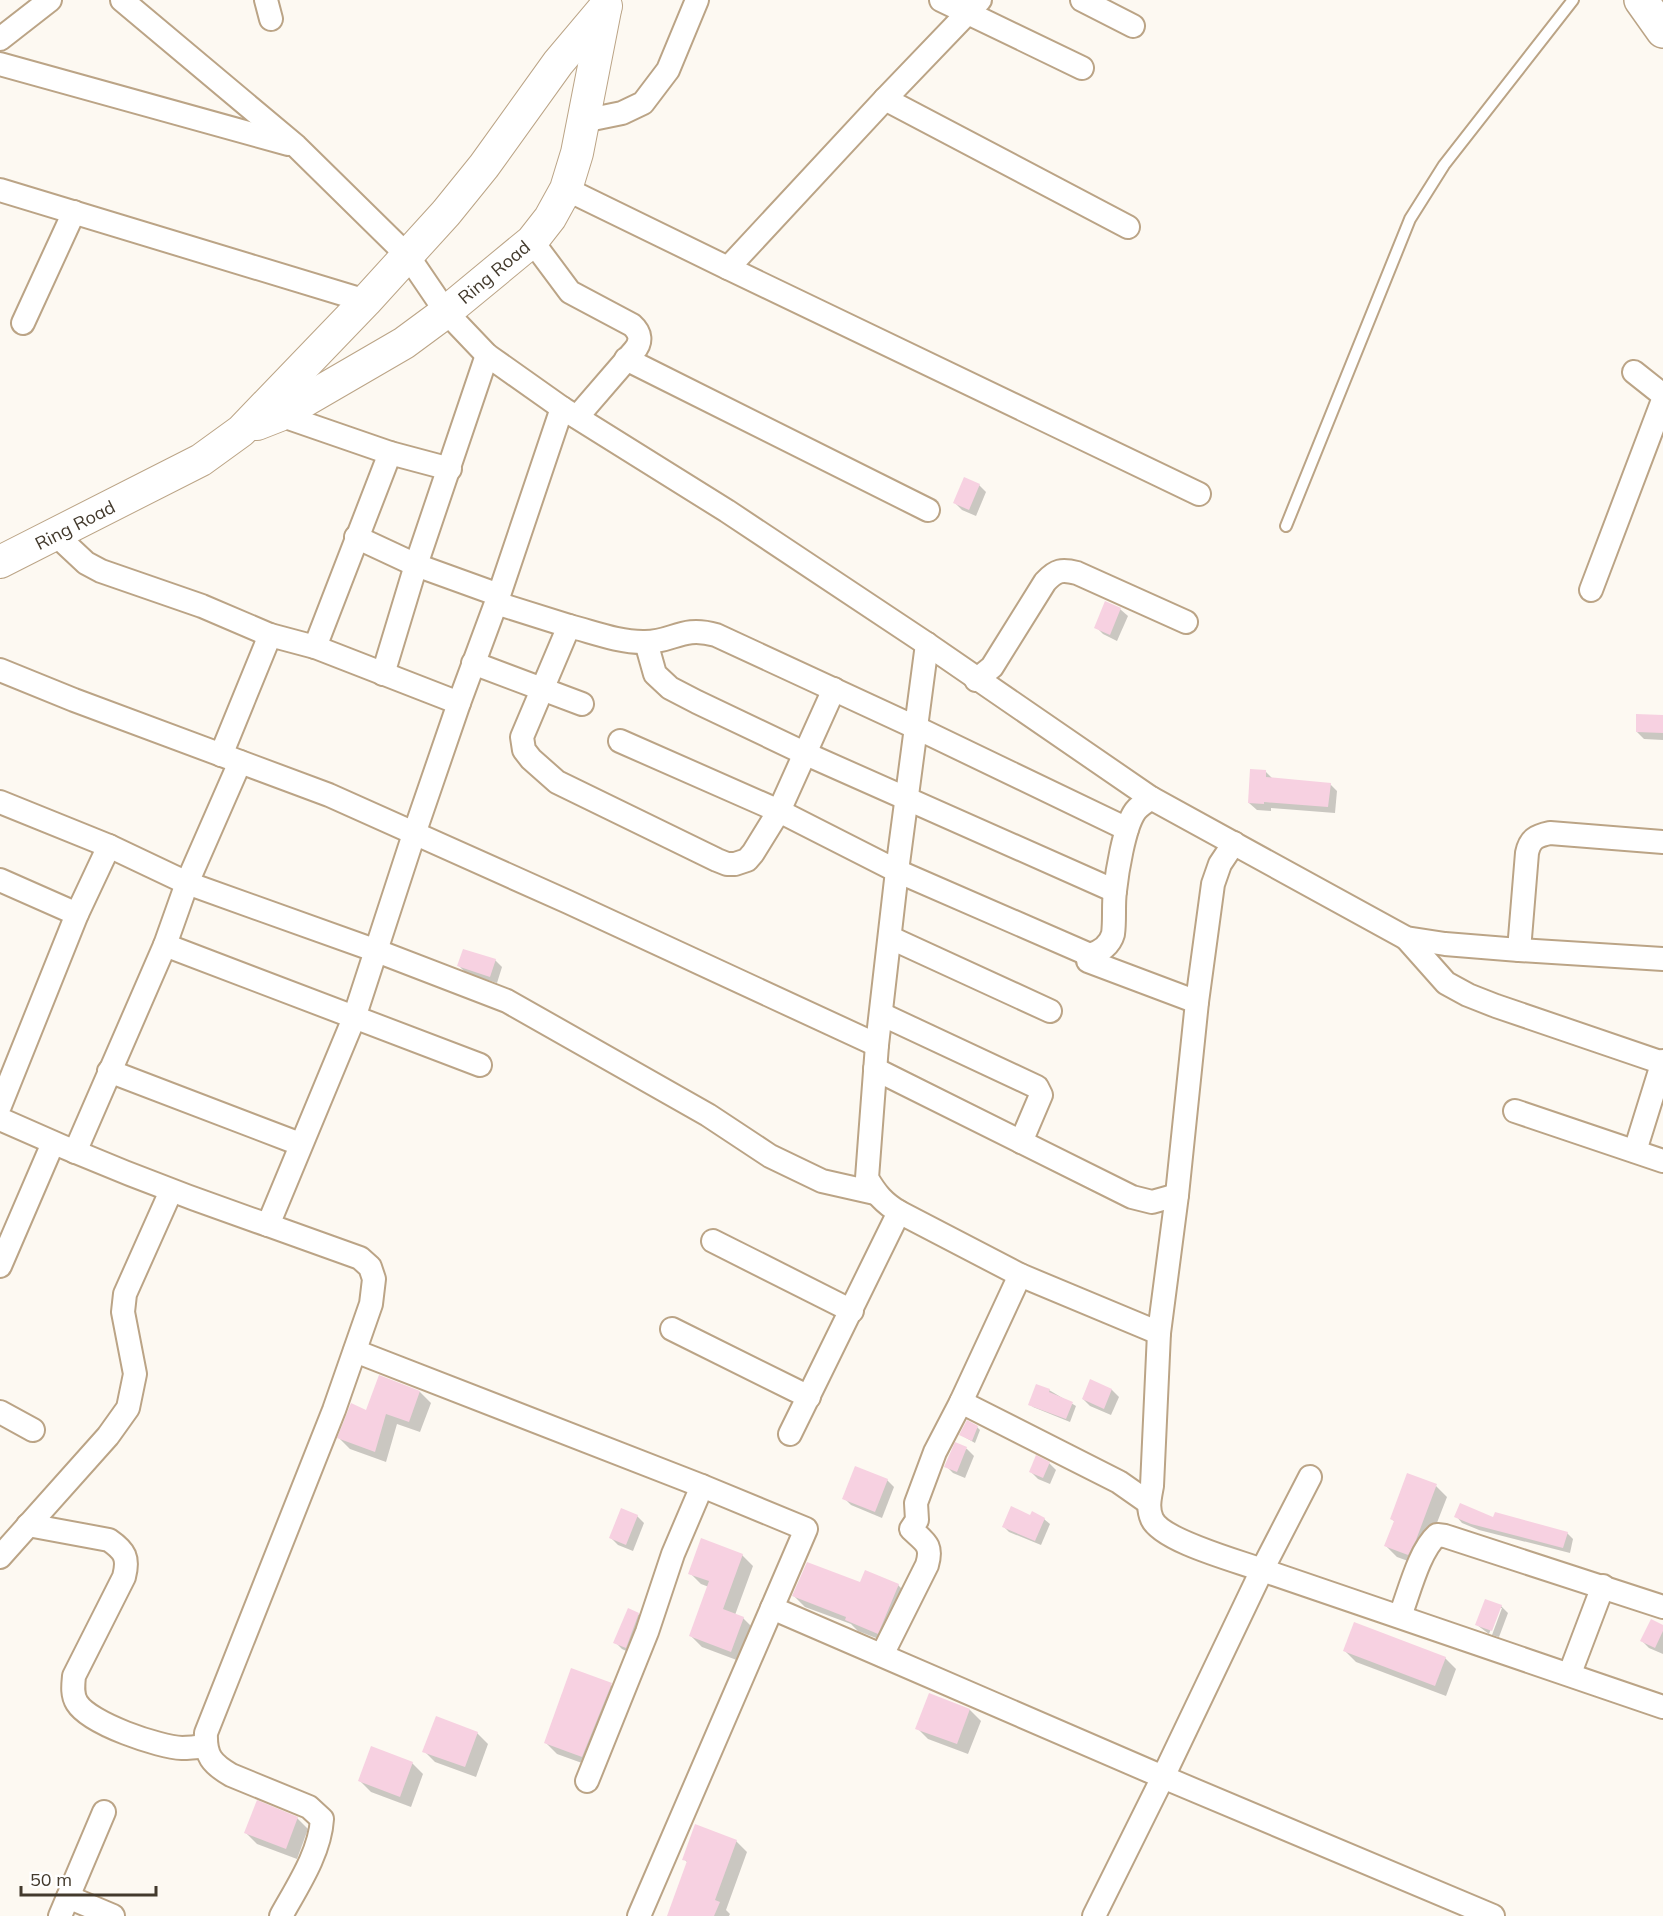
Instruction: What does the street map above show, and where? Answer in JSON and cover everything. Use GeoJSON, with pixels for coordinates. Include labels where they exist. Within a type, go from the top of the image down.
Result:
{"type":"FeatureCollection","features":[{"type":"Feature","properties":{"kind":"main road"},"geometry":{"type":"LineString","coordinates":[[1641,0],[1663,31]]}},
{"type":"Feature","properties":{"kind":"main road","name":"Ring Road"},"geometry":{"type":"LineString","coordinates":[[241,431],[280,415],[404,343],[446,312],[532,241],[550,218],[566,189],[583,122],[606,3]]}},
{"type":"Feature","properties":{"kind":"main road","name":"Ring Road"},"geometry":{"type":"LineString","coordinates":[[0,562],[201,460],[241,431],[408,256],[484,166],[558,63],[606,3]]}},
{"type":"Feature","properties":{"kind":"street"},"geometry":{"type":"LineString","coordinates":[[0,39],[50,0]]}},
{"type":"Feature","properties":{"kind":"street"},"geometry":{"type":"LineString","coordinates":[[122,0],[144,8],[296,146],[408,256],[446,312],[487,356],[569,413],[726,511],[927,644],[976,680],[1151,798],[1406,938],[1435,943],[1519,950],[1663,959]]}},
{"type":"Feature","properties":{"kind":"street"},"geometry":{"type":"LineString","coordinates":[[583,122],[622,113],[643,103],[668,70],[697,0]]}},
{"type":"Feature","properties":{"kind":"street"},"geometry":{"type":"LineString","coordinates":[[941,0],[974,7],[1082,68]]}},
{"type":"Feature","properties":{"kind":"street"},"geometry":{"type":"LineString","coordinates":[[1082,0],[1134,26]]}},
{"type":"Feature","properties":{"kind":"street"},"geometry":{"type":"LineString","coordinates":[[728,268],[974,7]]}},
{"type":"Feature","properties":{"kind":"street"},"geometry":{"type":"LineString","coordinates":[[0,64],[296,146]]}},
{"type":"Feature","properties":{"kind":"street"},"geometry":{"type":"LineString","coordinates":[[885,99],[1128,227]]}},
{"type":"Feature","properties":{"kind":"street"},"geometry":{"type":"LineString","coordinates":[[566,189],[1199,494]]}},
{"type":"Feature","properties":{"kind":"street"},"geometry":{"type":"LineString","coordinates":[[0,190],[366,301]]}},
{"type":"Feature","properties":{"kind":"street"},"geometry":{"type":"LineString","coordinates":[[23,323],[74,212]]}},
{"type":"Feature","properties":{"kind":"street"},"geometry":{"type":"LineString","coordinates":[[268,1225],[354,1018],[473,663],[569,413],[639,346],[638,330],[570,292],[532,241]]}},
{"type":"Feature","properties":{"kind":"street"},"geometry":{"type":"LineString","coordinates":[[383,674],[416,566],[487,356]]}},
{"type":"Feature","properties":{"kind":"street"},"geometry":{"type":"LineString","coordinates":[[626,359],[928,510]]}},
{"type":"Feature","properties":{"kind":"street"},"geometry":{"type":"LineString","coordinates":[[1634,372],[1663,395]]}},
{"type":"Feature","properties":{"kind":"street"},"geometry":{"type":"LineString","coordinates":[[1591,590],[1663,400]]}},
{"type":"Feature","properties":{"kind":"street"},"geometry":{"type":"LineString","coordinates":[[280,415],[390,453],[450,469]]}},
{"type":"Feature","properties":{"kind":"street"},"geometry":{"type":"LineString","coordinates":[[315,647],[390,453]]}},
{"type":"Feature","properties":{"kind":"street"},"geometry":{"type":"LineString","coordinates":[[55,534],[86,563],[101,571],[202,606],[270,635],[315,647],[459,703]]}},
{"type":"Feature","properties":{"kind":"street"},"geometry":{"type":"LineString","coordinates":[[356,537],[416,566],[569,626],[627,641],[646,642],[682,632],[704,632],[716,635],[1127,829]]}},
{"type":"Feature","properties":{"kind":"street"},"geometry":{"type":"LineString","coordinates":[[976,680],[992,667],[1045,582],[1054,572],[1064,570],[1077,573],[1186,622]]}},
{"type":"Feature","properties":{"kind":"street"},"geometry":{"type":"LineString","coordinates":[[569,626],[522,737],[524,750],[541,769],[557,782],[717,860],[735,864],[747,860],[753,853],[779,811],[834,689]]}},
{"type":"Feature","properties":{"kind":"street"},"geometry":{"type":"LineString","coordinates":[[75,1152],[165,945],[230,759],[270,635]]}},
{"type":"Feature","properties":{"kind":"street"},"geometry":{"type":"LineString","coordinates":[[646,642],[655,674],[670,688],[804,753],[1115,891]]}},
{"type":"Feature","properties":{"kind":"street"},"geometry":{"type":"LineString","coordinates":[[927,644],[874,1069],[867,1178],[875,1193],[899,1212],[1020,1275],[1159,1333]]}},
{"type":"Feature","properties":{"kind":"street"},"geometry":{"type":"LineString","coordinates":[[473,663],[582,704]]}},
{"type":"Feature","properties":{"kind":"street"},"geometry":{"type":"LineString","coordinates":[[0,670],[328,795],[568,902],[877,1046]]}},
{"type":"Feature","properties":{"kind":"street"},"geometry":{"type":"LineString","coordinates":[[620,741],[779,811],[897,872],[1090,955],[1107,945],[1112,935],[1115,891],[1127,829],[1133,814],[1151,798]]}},
{"type":"Feature","properties":{"kind":"street"},"geometry":{"type":"LineString","coordinates":[[0,802],[109,846],[188,883],[507,1001],[708,1115],[770,1156],[822,1181],[875,1193]]}},
{"type":"Feature","properties":{"kind":"street"},"geometry":{"type":"LineString","coordinates":[[1519,950],[1527,853],[1529,843],[1533,838],[1550,833],[1663,842]]}},
{"type":"Feature","properties":{"kind":"street"},"geometry":{"type":"LineString","coordinates":[[1234,843],[1220,864],[1213,884],[1197,1002],[1159,1333],[1152,1486],[1149,1503],[1152,1519],[1160,1529],[1174,1538],[1663,1707]]}},
{"type":"Feature","properties":{"kind":"street"},"geometry":{"type":"LineString","coordinates":[[0,1106],[77,914],[109,846]]}},
{"type":"Feature","properties":{"kind":"street"},"geometry":{"type":"LineString","coordinates":[[0,880],[77,914]]}},
{"type":"Feature","properties":{"kind":"street"},"geometry":{"type":"LineString","coordinates":[[891,938],[1050,1011]]}},
{"type":"Feature","properties":{"kind":"street"},"geometry":{"type":"LineString","coordinates":[[1406,938],[1446,983],[1468,995],[1663,1062],[1635,1151]]}},
{"type":"Feature","properties":{"kind":"street"},"geometry":{"type":"LineString","coordinates":[[165,945],[480,1065]]}},
{"type":"Feature","properties":{"kind":"street"},"geometry":{"type":"LineString","coordinates":[[1088,961],[1197,1002]]}},
{"type":"Feature","properties":{"kind":"street"},"geometry":{"type":"LineString","coordinates":[[881,1014],[1036,1087],[1041,1095],[1020,1142]]}},
{"type":"Feature","properties":{"kind":"street"},"geometry":{"type":"LineString","coordinates":[[874,1069],[1132,1197],[1152,1202],[1176,1195]]}},
{"type":"Feature","properties":{"kind":"street"},"geometry":{"type":"LineString","coordinates":[[109,1071],[300,1144]]}},
{"type":"Feature","properties":{"kind":"street"},"geometry":{"type":"LineString","coordinates":[[1515,1111],[1663,1161]]}},
{"type":"Feature","properties":{"kind":"street"},"geometry":{"type":"LineString","coordinates":[[0,1119],[171,1191],[360,1258],[370,1267],[374,1279],[371,1304],[355,1351],[334,1410],[206,1732],[206,1746],[210,1759],[220,1768],[231,1775],[309,1807],[321,1819],[321,1832],[303,1876],[281,1916]]}},
{"type":"Feature","properties":{"kind":"street"},"geometry":{"type":"LineString","coordinates":[[0,1266],[53,1143]]}},
{"type":"Feature","properties":{"kind":"street"},"geometry":{"type":"LineString","coordinates":[[0,1557],[108,1436],[128,1408],[135,1374],[123,1312],[125,1294],[171,1191]]}},
{"type":"Feature","properties":{"kind":"street"},"geometry":{"type":"LineString","coordinates":[[790,1434],[899,1212]]}},
{"type":"Feature","properties":{"kind":"street"},"geometry":{"type":"LineString","coordinates":[[713,1241],[852,1311]]}},
{"type":"Feature","properties":{"kind":"street"},"geometry":{"type":"LineString","coordinates":[[882,1655],[927,1565],[931,1552],[927,1544],[911,1528],[917,1520],[916,1503],[935,1452],[1020,1275]]}},
{"type":"Feature","properties":{"kind":"street"},"geometry":{"type":"LineString","coordinates":[[672,1329],[808,1397]]}},
{"type":"Feature","properties":{"kind":"street"},"geometry":{"type":"LineString","coordinates":[[355,1351],[702,1486],[806,1529],[639,1916]]}},
{"type":"Feature","properties":{"kind":"street"},"geometry":{"type":"LineString","coordinates":[[961,1402],[1119,1482],[1149,1503]]}},
{"type":"Feature","properties":{"kind":"street"},"geometry":{"type":"LineString","coordinates":[[0,1412],[33,1430]]}},
{"type":"Feature","properties":{"kind":"street"},"geometry":{"type":"LineString","coordinates":[[1094,1916],[1262,1570],[1310,1477]]}},
{"type":"Feature","properties":{"kind":"street"},"geometry":{"type":"LineString","coordinates":[[587,1781],[647,1632],[673,1554],[702,1486]]}},
{"type":"Feature","properties":{"kind":"street"},"geometry":{"type":"LineString","coordinates":[[28,1525],[109,1540],[119,1547],[125,1556],[127,1566],[124,1577],[74,1676],[72,1690],[76,1702],[95,1720],[158,1744],[182,1748],[206,1746]]}},
{"type":"Feature","properties":{"kind":"street"},"geometry":{"type":"LineString","coordinates":[[1400,1616],[1422,1560],[1437,1535],[1663,1607]]}},
{"type":"Feature","properties":{"kind":"street"},"geometry":{"type":"LineString","coordinates":[[1569,1673],[1603,1586]]}},
{"type":"Feature","properties":{"kind":"street"},"geometry":{"type":"LineString","coordinates":[[772,1608],[1163,1777],[1493,1916]]}},
{"type":"Feature","properties":{"kind":"street"},"geometry":{"type":"LineString","coordinates":[[104,1812],[64,1906],[113,1916]]}},
{"type":"Feature","properties":{"kind":"lane"},"geometry":{"type":"LineString","coordinates":[[1286,526],[1410,219],[1444,165],[1573,0]]}},
{"type":"Feature","properties":{"kind":"building"},"geometry":{"type":"Polygon","coordinates":[[[964,477],[980,484],[969,510],[953,503],[964,477]]]}},
{"type":"Feature","properties":{"kind":"building"},"geometry":{"type":"Polygon","coordinates":[[[1105,601],[1121,608],[1110,635],[1094,628],[1105,601]]]}},
{"type":"Feature","properties":{"kind":"building"},"geometry":{"type":"Polygon","coordinates":[[[1636,714],[1663,715],[1663,733],[1636,732],[1636,714]]]}},
{"type":"Feature","properties":{"kind":"building"},"geometry":{"type":"Polygon","coordinates":[[[1250,769],[1266,770],[1266,777],[1331,783],[1328,807],[1248,803],[1250,769]]]}},
{"type":"Feature","properties":{"kind":"building"},"geometry":{"type":"Polygon","coordinates":[[[463,949],[496,959],[490,977],[457,966],[463,949]]]}},
{"type":"Feature","properties":{"kind":"building"},"geometry":{"type":"Polygon","coordinates":[[[379,1375],[420,1391],[409,1422],[386,1414],[375,1452],[337,1438],[351,1403],[366,1410],[379,1375]]]}},
{"type":"Feature","properties":{"kind":"building"},"geometry":{"type":"Polygon","coordinates":[[[1090,1379],[1112,1389],[1104,1409],[1082,1399],[1090,1379]]]}},
{"type":"Feature","properties":{"kind":"building"},"geometry":{"type":"Polygon","coordinates":[[[1036,1384],[1073,1402],[1066,1419],[1028,1405],[1036,1384]]]}},
{"type":"Feature","properties":{"kind":"building"},"geometry":{"type":"Polygon","coordinates":[[[967,1420],[978,1426],[972,1441],[959,1435],[967,1420]]]}},
{"type":"Feature","properties":{"kind":"building"},"geometry":{"type":"Polygon","coordinates":[[[955,1442],[967,1447],[957,1472],[944,1467],[955,1442]]]}},
{"type":"Feature","properties":{"kind":"building"},"geometry":{"type":"Polygon","coordinates":[[[1036,1455],[1050,1462],[1043,1478],[1029,1472],[1036,1455]]]}},
{"type":"Feature","properties":{"kind":"building"},"geometry":{"type":"Polygon","coordinates":[[[855,1466],[888,1479],[875,1512],[842,1499],[855,1466]]]}},
{"type":"Feature","properties":{"kind":"building"},"geometry":{"type":"Polygon","coordinates":[[[1407,1473],[1437,1484],[1408,1555],[1384,1546],[1394,1521],[1390,1519],[1407,1473]]]}},
{"type":"Feature","properties":{"kind":"building"},"geometry":{"type":"Polygon","coordinates":[[[1460,1503],[1493,1517],[1495,1512],[1568,1532],[1563,1548],[1471,1524],[1454,1517],[1460,1503]]]}},
{"type":"Feature","properties":{"kind":"building"},"geometry":{"type":"Polygon","coordinates":[[[1011,1506],[1030,1515],[1032,1511],[1045,1518],[1035,1541],[1002,1527],[1011,1506]]]}},
{"type":"Feature","properties":{"kind":"building"},"geometry":{"type":"Polygon","coordinates":[[[621,1508],[638,1515],[626,1545],[609,1538],[621,1508]]]}},
{"type":"Feature","properties":{"kind":"building"},"geometry":{"type":"Polygon","coordinates":[[[701,1538],[743,1554],[723,1609],[744,1617],[731,1652],[689,1636],[709,1581],[688,1574],[701,1538]]]}},
{"type":"Feature","properties":{"kind":"building"},"geometry":{"type":"Polygon","coordinates":[[[807,1562],[860,1582],[865,1570],[899,1584],[878,1634],[845,1620],[846,1617],[792,1596],[807,1562]]]}},
{"type":"Feature","properties":{"kind":"building"},"geometry":{"type":"Polygon","coordinates":[[[1485,1599],[1502,1605],[1492,1631],[1475,1625],[1485,1599]]]}},
{"type":"Feature","properties":{"kind":"building"},"geometry":{"type":"Polygon","coordinates":[[[628,1608],[639,1613],[626,1648],[613,1643],[628,1608]]]}},
{"type":"Feature","properties":{"kind":"building"},"geometry":{"type":"Polygon","coordinates":[[[1651,1619],[1663,1625],[1663,1631],[1655,1648],[1640,1641],[1651,1619]]]}},
{"type":"Feature","properties":{"kind":"building"},"geometry":{"type":"Polygon","coordinates":[[[1354,1622],[1446,1657],[1435,1686],[1343,1651],[1354,1622]]]}},
{"type":"Feature","properties":{"kind":"building"},"geometry":{"type":"Polygon","coordinates":[[[571,1668],[612,1683],[582,1757],[544,1743],[571,1668]]]}},
{"type":"Feature","properties":{"kind":"building"},"geometry":{"type":"Polygon","coordinates":[[[929,1693],[970,1709],[957,1744],[915,1729],[929,1693]]]}},
{"type":"Feature","properties":{"kind":"building"},"geometry":{"type":"Polygon","coordinates":[[[436,1716],[478,1732],[465,1767],[422,1752],[436,1716]]]}},
{"type":"Feature","properties":{"kind":"building"},"geometry":{"type":"Polygon","coordinates":[[[371,1746],[413,1762],[400,1797],[358,1781],[371,1746]]]}},
{"type":"Feature","properties":{"kind":"building"},"geometry":{"type":"Polygon","coordinates":[[[257,1800],[298,1817],[286,1849],[244,1833],[257,1800]]]}},
{"type":"Feature","properties":{"kind":"building"},"geometry":{"type":"Polygon","coordinates":[[[695,1824],[737,1840],[715,1900],[720,1902],[714,1916],[667,1916],[687,1861],[682,1860],[695,1824]]]}}]}
